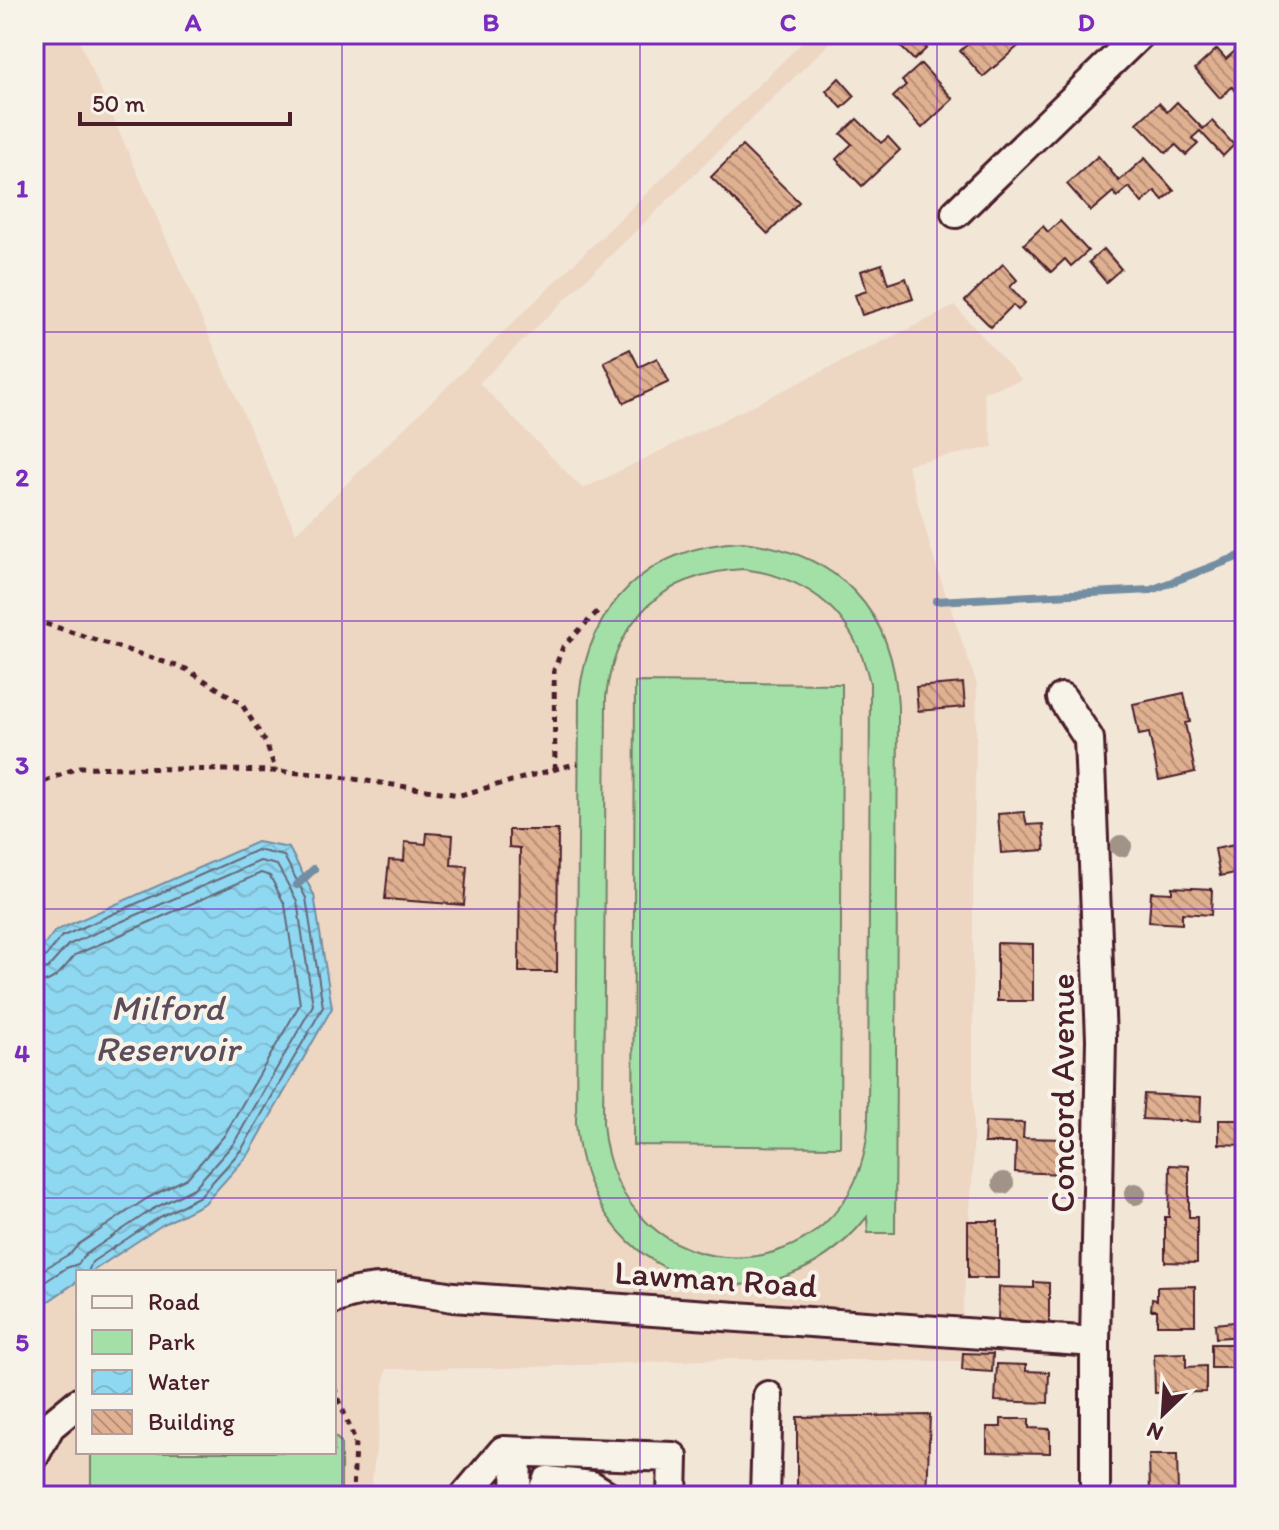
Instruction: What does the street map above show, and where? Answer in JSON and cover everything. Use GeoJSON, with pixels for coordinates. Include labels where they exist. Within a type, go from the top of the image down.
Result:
{"type":"FeatureCollection","features":[{"type":"Feature","properties":{"kind":"street"},"geometry":{"type":"LineString","coordinates":[[956,213],[1140,34]]}},
{"type":"Feature","properties":{"kind":"street","name":"Concord Avenue"},"geometry":{"type":"LineString","coordinates":[[1062,698],[1089,739],[1101,1039],[1095,1496]]}},
{"type":"Feature","properties":{"kind":"street","name":"Lawman Road"},"geometry":{"type":"LineString","coordinates":[[336,1298],[358,1290],[388,1287],[453,1297],[1095,1342]]}},
{"type":"Feature","properties":{"kind":"street"},"geometry":{"type":"LineString","coordinates":[[765,1496],[768,1396]]}},
{"type":"Feature","properties":{"kind":"street"},"geometry":{"type":"LineString","coordinates":[[34,1456],[50,1426],[76,1405]]}},
{"type":"Feature","properties":{"kind":"street"},"geometry":{"type":"LineString","coordinates":[[465,1496],[503,1451],[673,1457],[672,1496]]}},
{"type":"Feature","properties":{"kind":"street"},"geometry":{"type":"LineString","coordinates":[[516,1496],[517,1452]]}},
{"type":"Feature","properties":{"kind":"street"},"geometry":{"type":"LineString","coordinates":[[541,1496],[547,1481],[592,1486],[608,1496]]}},
{"type":"Feature","properties":{"kind":"path"},"geometry":{"type":"LineString","coordinates":[[555,770],[554,670],[563,647],[598,611]]}},
{"type":"Feature","properties":{"kind":"path"},"geometry":{"type":"LineString","coordinates":[[34,620],[186,669],[241,703],[266,743],[276,771]]}},
{"type":"Feature","properties":{"kind":"path"},"geometry":{"type":"LineString","coordinates":[[34,786],[79,767],[276,771],[327,775],[460,795],[578,763]]}},
{"type":"Feature","properties":{"kind":"path"},"geometry":{"type":"LineString","coordinates":[[336,1392],[355,1441],[353,1496]]}},
{"type":"Feature","properties":{"kind":"shaded area"},"geometry":{"type":"Polygon","coordinates":[[[34,34],[76,34],[296,533],[811,34],[839,34],[479,383],[583,489],[955,306],[1022,380],[983,392],[993,447],[907,464],[935,563],[977,685],[973,1168],[962,1321],[1067,1323],[1067,1349],[965,1347],[964,1361],[726,1359],[504,1368],[386,1369],[370,1496],[34,1496],[34,34]]]}},
{"type":"Feature","properties":{"kind":"green space"},"geometry":{"type":"Polygon","coordinates":[[[743,542],[777,548],[833,573],[855,592],[873,615],[886,642],[898,707],[895,1233],[868,1233],[867,1217],[826,1256],[781,1278],[734,1285],[688,1277],[647,1256],[612,1223],[588,1178],[576,1123],[579,697],[585,664],[610,608],[630,586],[652,568],[679,555],[709,546],[743,542]],[[743,569],[715,572],[667,591],[648,605],[632,623],[620,645],[611,669],[606,697],[603,1124],[618,1183],[649,1224],[690,1249],[736,1258],[782,1249],[823,1225],[853,1184],[868,1127],[870,683],[863,659],[841,619],[809,591],[768,574],[743,569]]]}},
{"type":"Feature","properties":{"kind":"green space"},"geometry":{"type":"Polygon","coordinates":[[[635,682],[842,684],[840,1147],[633,1145],[635,682]]]}},
{"type":"Feature","properties":{"kind":"green space"},"geometry":{"type":"Polygon","coordinates":[[[336,1438],[341,1442],[341,1496],[91,1496],[91,1454],[336,1454],[336,1438]]]}},
{"type":"Feature","properties":{"kind":"water","name":"Milford Reservoir"},"geometry":{"type":"Polygon","coordinates":[[[257,842],[289,848],[314,895],[332,1008],[249,1154],[205,1203],[162,1225],[94,1270],[76,1270],[76,1282],[34,1311],[34,958],[55,931],[257,842]]]}},
{"type":"Feature","properties":{"kind":"building"},"geometry":{"type":"Polygon","coordinates":[[[898,34],[913,34],[927,48],[914,60],[893,39],[898,34]]]}},
{"type":"Feature","properties":{"kind":"building"},"geometry":{"type":"Polygon","coordinates":[[[979,34],[992,34],[999,41],[1007,34],[1016,34],[1023,42],[983,77],[960,51],[979,34]]]}},
{"type":"Feature","properties":{"kind":"building"},"geometry":{"type":"Polygon","coordinates":[[[1217,49],[1226,59],[1236,50],[1245,58],[1245,101],[1232,87],[1220,98],[1195,69],[1217,49]]]}},
{"type":"Feature","properties":{"kind":"building"},"geometry":{"type":"Polygon","coordinates":[[[921,64],[953,99],[922,128],[893,97],[906,85],[902,81],[921,64]]]}},
{"type":"Feature","properties":{"kind":"building"},"geometry":{"type":"Polygon","coordinates":[[[839,78],[855,96],[842,108],[826,91],[839,78]]]}},
{"type":"Feature","properties":{"kind":"building"},"geometry":{"type":"Polygon","coordinates":[[[1177,102],[1203,129],[1212,121],[1234,145],[1223,156],[1200,131],[1192,138],[1198,144],[1186,155],[1176,145],[1166,153],[1137,123],[1159,103],[1167,112],[1177,102]]]}},
{"type":"Feature","properties":{"kind":"building"},"geometry":{"type":"Polygon","coordinates":[[[857,119],[881,143],[888,137],[900,150],[862,186],[836,159],[852,144],[841,134],[857,119]]]}},
{"type":"Feature","properties":{"kind":"building"},"geometry":{"type":"Polygon","coordinates":[[[742,146],[799,202],[768,234],[711,177],[742,146]]]}},
{"type":"Feature","properties":{"kind":"building"},"geometry":{"type":"Polygon","coordinates":[[[1098,156],[1119,181],[1145,158],[1174,191],[1163,200],[1155,191],[1142,203],[1129,187],[1117,197],[1113,192],[1091,211],[1067,184],[1098,156]]]}},
{"type":"Feature","properties":{"kind":"building"},"geometry":{"type":"Polygon","coordinates":[[[1060,221],[1088,251],[1071,266],[1065,259],[1051,272],[1024,244],[1043,226],[1048,232],[1060,221]]]}},
{"type":"Feature","properties":{"kind":"building"},"geometry":{"type":"Polygon","coordinates":[[[1104,249],[1121,269],[1106,282],[1089,262],[1104,249]]]}},
{"type":"Feature","properties":{"kind":"building"},"geometry":{"type":"Polygon","coordinates":[[[882,264],[888,284],[906,278],[913,299],[862,315],[855,295],[867,291],[861,271],[882,264]]]}},
{"type":"Feature","properties":{"kind":"building"},"geometry":{"type":"Polygon","coordinates":[[[1003,264],[1017,280],[1010,287],[1025,303],[1018,310],[1013,305],[991,327],[965,301],[1003,264]]]}},
{"type":"Feature","properties":{"kind":"building"},"geometry":{"type":"Polygon","coordinates":[[[630,349],[639,367],[657,358],[669,382],[624,403],[604,362],[630,349]]]}},
{"type":"Feature","properties":{"kind":"building"},"geometry":{"type":"Polygon","coordinates":[[[963,683],[965,707],[918,711],[916,687],[963,683]]]}},
{"type":"Feature","properties":{"kind":"building"},"geometry":{"type":"Polygon","coordinates":[[[1184,693],[1190,722],[1185,723],[1195,772],[1159,780],[1149,733],[1139,735],[1133,704],[1184,693]]]}},
{"type":"Feature","properties":{"kind":"building"},"geometry":{"type":"Polygon","coordinates":[[[1024,812],[1027,825],[1043,824],[1045,850],[1001,853],[998,814],[1024,812]]]}},
{"type":"Feature","properties":{"kind":"building"},"geometry":{"type":"Polygon","coordinates":[[[509,830],[558,830],[557,972],[519,972],[520,848],[509,847],[509,830]]]}},
{"type":"Feature","properties":{"kind":"building"},"geometry":{"type":"Polygon","coordinates":[[[427,833],[453,835],[451,865],[467,866],[464,905],[385,899],[389,860],[404,861],[405,842],[426,844],[427,833]]]}},
{"type":"Feature","properties":{"kind":"building"},"geometry":{"type":"Polygon","coordinates":[[[1239,844],[1245,871],[1220,876],[1215,849],[1239,844]]]}},
{"type":"Feature","properties":{"kind":"building"},"geometry":{"type":"Polygon","coordinates":[[[1172,887],[1212,889],[1211,915],[1182,913],[1182,924],[1149,922],[1151,892],[1172,893],[1172,887]]]}},
{"type":"Feature","properties":{"kind":"building"},"geometry":{"type":"Polygon","coordinates":[[[997,943],[1033,944],[1033,1001],[997,1001],[997,943]]]}},
{"type":"Feature","properties":{"kind":"building"},"geometry":{"type":"Polygon","coordinates":[[[1144,1094],[1201,1097],[1200,1122],[1142,1119],[1144,1094]]]}},
{"type":"Feature","properties":{"kind":"building"},"geometry":{"type":"Polygon","coordinates":[[[1219,1120],[1245,1122],[1245,1145],[1219,1144],[1219,1120]]]}},
{"type":"Feature","properties":{"kind":"building"},"geometry":{"type":"Polygon","coordinates":[[[985,1122],[1024,1123],[1023,1138],[1064,1139],[1063,1174],[1015,1172],[1016,1143],[984,1143],[985,1122]]]}},
{"type":"Feature","properties":{"kind":"building"},"geometry":{"type":"Polygon","coordinates":[[[1170,1165],[1189,1166],[1189,1217],[1197,1217],[1197,1263],[1165,1262],[1170,1165]]]}},
{"type":"Feature","properties":{"kind":"building"},"geometry":{"type":"Polygon","coordinates":[[[968,1221],[998,1221],[998,1278],[968,1278],[968,1221]]]}},
{"type":"Feature","properties":{"kind":"building"},"geometry":{"type":"Polygon","coordinates":[[[1034,1282],[1049,1283],[1049,1324],[998,1323],[999,1287],[1034,1288],[1034,1282]]]}},
{"type":"Feature","properties":{"kind":"building"},"geometry":{"type":"Polygon","coordinates":[[[1195,1286],[1195,1325],[1157,1325],[1157,1310],[1151,1310],[1152,1299],[1157,1300],[1157,1287],[1195,1286]]]}},
{"type":"Feature","properties":{"kind":"building"},"geometry":{"type":"Polygon","coordinates":[[[1243,1321],[1244,1336],[1216,1338],[1215,1324],[1243,1321]]]}},
{"type":"Feature","properties":{"kind":"building"},"geometry":{"type":"Polygon","coordinates":[[[1211,1344],[1242,1344],[1242,1368],[1211,1368],[1211,1344]]]}},
{"type":"Feature","properties":{"kind":"building"},"geometry":{"type":"Polygon","coordinates":[[[963,1353],[993,1354],[992,1372],[962,1370],[963,1353]]]}},
{"type":"Feature","properties":{"kind":"building"},"geometry":{"type":"Polygon","coordinates":[[[1186,1353],[1186,1367],[1206,1366],[1206,1392],[1155,1393],[1154,1354],[1186,1353]]]}},
{"type":"Feature","properties":{"kind":"building"},"geometry":{"type":"Polygon","coordinates":[[[997,1364],[1026,1365],[1026,1371],[1049,1372],[1048,1403],[995,1401],[997,1364]]]}},
{"type":"Feature","properties":{"kind":"building"},"geometry":{"type":"Polygon","coordinates":[[[930,1415],[927,1496],[797,1496],[797,1417],[930,1415]]]}},
{"type":"Feature","properties":{"kind":"building"},"geometry":{"type":"Polygon","coordinates":[[[1001,1419],[1029,1419],[1029,1428],[1050,1429],[1050,1453],[987,1452],[987,1427],[1001,1427],[1001,1419]]]}},
{"type":"Feature","properties":{"kind":"building"},"geometry":{"type":"Polygon","coordinates":[[[1149,1455],[1177,1455],[1178,1493],[1198,1493],[1198,1496],[1147,1496],[1150,1494],[1149,1455]]]}},
{"type":"Feature","properties":{"kind":"waterway"},"geometry":{"type":"LineString","coordinates":[[936,601],[1151,590],[1245,554]]}},
{"type":"Feature","properties":{"kind":"waterway"},"geometry":{"type":"LineString","coordinates":[[297,885],[314,869]]}}]}
